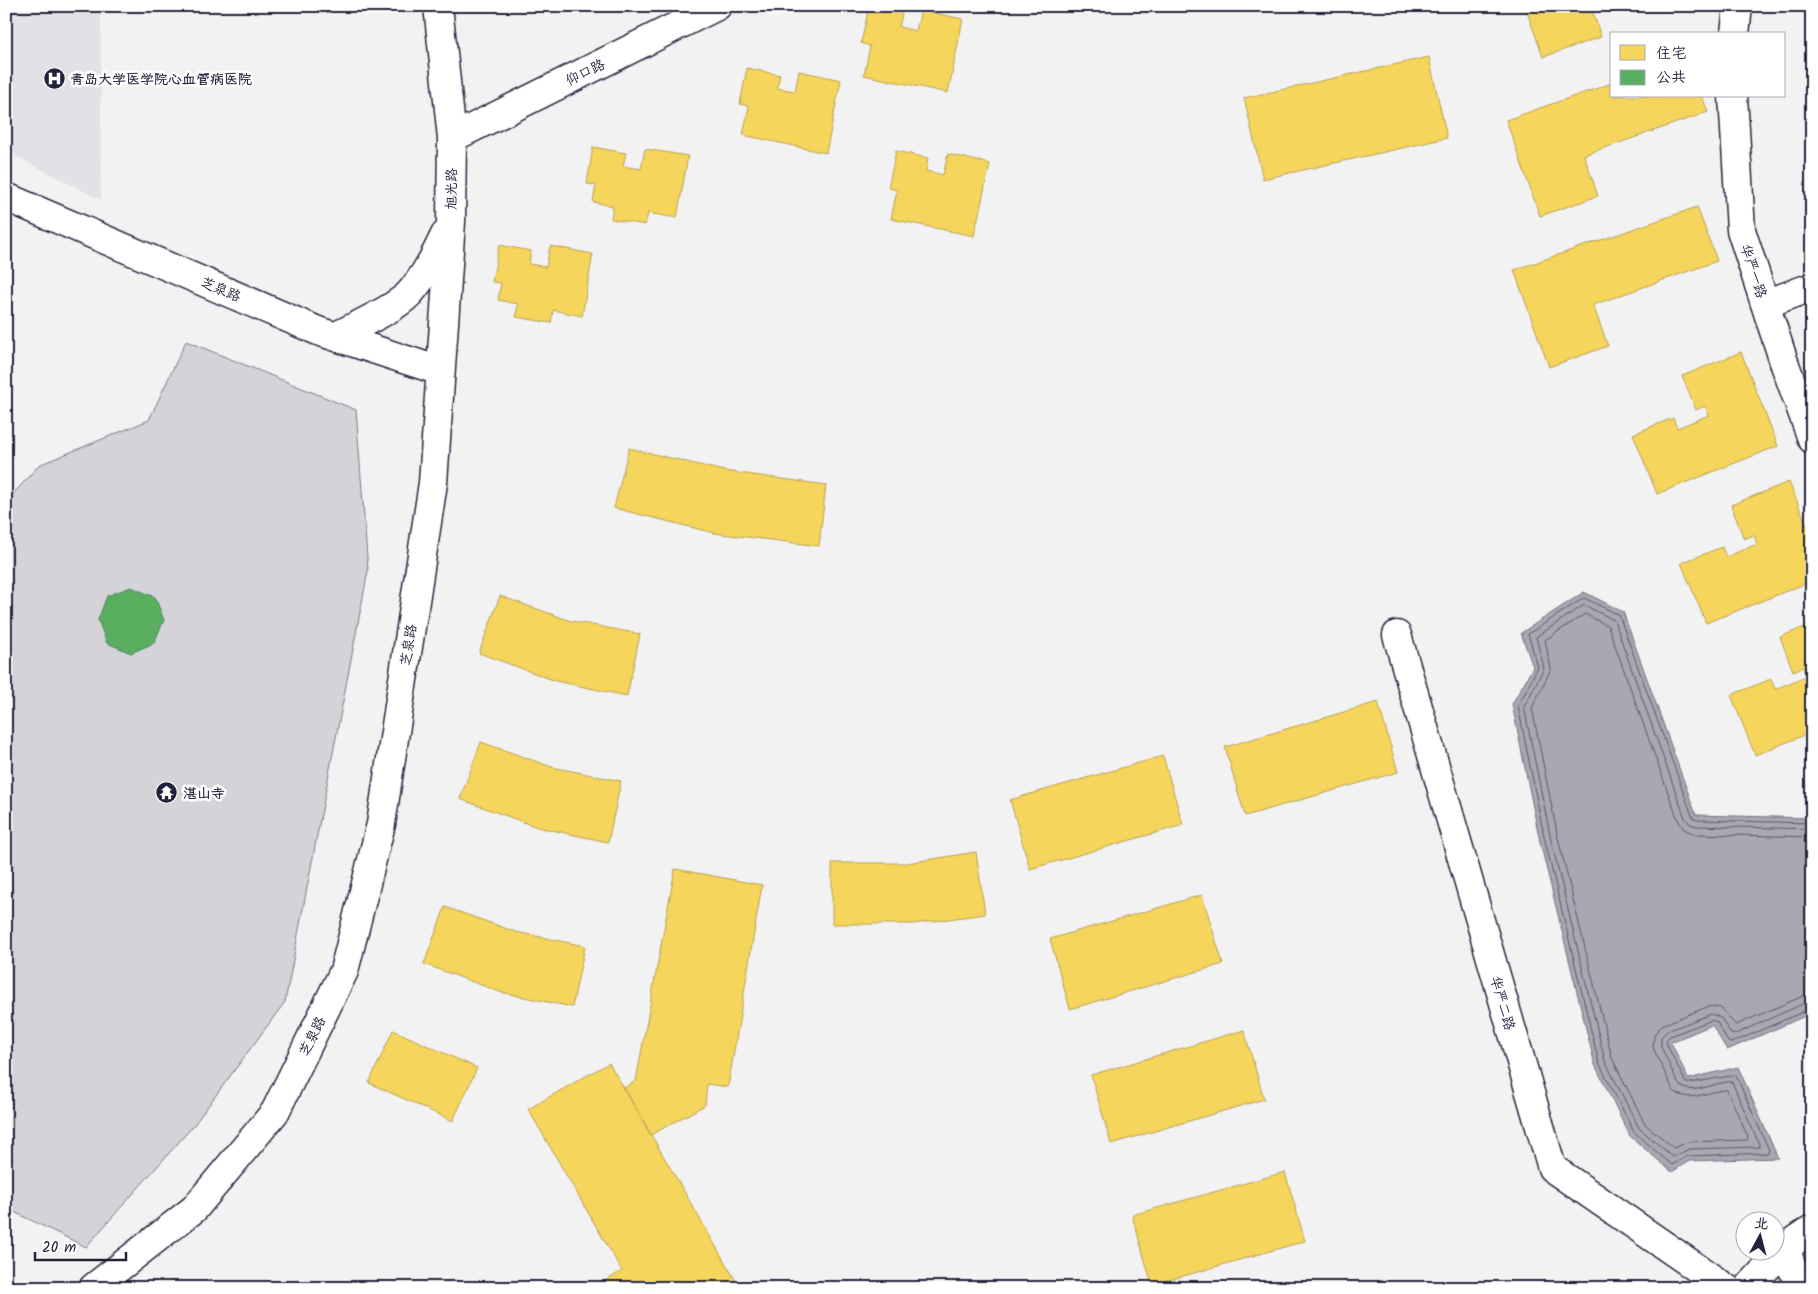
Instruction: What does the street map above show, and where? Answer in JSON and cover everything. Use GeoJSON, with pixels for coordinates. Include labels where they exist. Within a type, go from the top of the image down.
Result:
{"type":"FeatureCollection","features":[{"type":"Feature","properties":{"kind":"street","name":"旭光路"},"geometry":{"type":"LineString","coordinates":[[438,6],[452,138],[451,222],[440,372]]}},
{"type":"Feature","properties":{"kind":"street","name":"仰口路"},"geometry":{"type":"LineString","coordinates":[[452,138],[717,6]]}},
{"type":"Feature","properties":{"kind":"street"},"geometry":{"type":"LineString","coordinates":[[1735,32],[1738,6]]}},
{"type":"Feature","properties":{"kind":"street","name":"华严一路"},"geometry":{"type":"LineString","coordinates":[[1733,98],[1741,230],[1764,304],[1812,439]]}},
{"type":"Feature","properties":{"kind":"street","name":"芝泉路"},"geometry":{"type":"LineString","coordinates":[[6,197],[318,330],[440,372],[433,483],[381,824],[344,971],[275,1112],[194,1209],[93,1288]]}},
{"type":"Feature","properties":{"kind":"street"},"geometry":{"type":"LineString","coordinates":[[336,336],[380,313],[408,295],[428,269],[451,222]]}},
{"type":"Feature","properties":{"kind":"street"},"geometry":{"type":"LineString","coordinates":[[1764,304],[1812,286]]}},
{"type":"Feature","properties":{"kind":"street","name":"华严二路"},"geometry":{"type":"LineString","coordinates":[[1397,635],[1552,1168],[1726,1288]]}},
{"type":"Feature","properties":{"kind":"street"},"geometry":{"type":"LineString","coordinates":[[1786,1247],[1812,1229]]}},
{"type":"Feature","properties":{"kind":"street"},"geometry":{"type":"LineString","coordinates":[[1786,1251],[1800,1288]]}},
{"type":"Feature","properties":{"kind":"street"},"geometry":{"type":"LineString","coordinates":[[1748,1288],[1772,1262]]}},
{"type":"Feature","properties":{"kind":"shaded area","name":"青岛大学医学院心血管病医院"},"geometry":{"type":"Polygon","coordinates":[[[6,6],[101,6],[101,200],[6,151],[6,6]]]}},
{"type":"Feature","properties":{"kind":"shaded area","name":"湛山寺"},"geometry":{"type":"Polygon","coordinates":[[[186,341],[356,410],[368,571],[285,1002],[193,1126],[86,1247],[6,1208],[6,502],[39,465],[149,420],[186,341]]]}},
{"type":"Feature","properties":{"kind":"water"},"geometry":{"type":"Polygon","coordinates":[[[1584,592],[1623,612],[1696,815],[1812,818],[1812,1013],[1727,1050],[1712,1025],[1671,1042],[1688,1079],[1738,1067],[1778,1158],[1689,1161],[1672,1172],[1630,1136],[1595,1065],[1540,842],[1512,704],[1533,667],[1521,633],[1584,592]]]}},
{"type":"Feature","properties":{"kind":"building: 住宅"},"geometry":{"type":"Polygon","coordinates":[[[1525,6],[1591,6],[1601,37],[1543,57],[1525,6]]]}},
{"type":"Feature","properties":{"kind":"building: 住宅"},"geometry":{"type":"Polygon","coordinates":[[[869,7],[902,14],[899,27],[916,31],[921,10],[963,19],[948,93],[864,75],[870,46],[861,43],[869,7]]]}},
{"type":"Feature","properties":{"kind":"building: 住宅"},"geometry":{"type":"Polygon","coordinates":[[[1429,57],[1447,138],[1263,179],[1244,98],[1429,57]]]}},
{"type":"Feature","properties":{"kind":"building: 住宅"},"geometry":{"type":"Polygon","coordinates":[[[747,68],[780,75],[777,88],[795,91],[799,71],[841,80],[826,153],[743,135],[749,106],[740,104],[747,68]]]}},
{"type":"Feature","properties":{"kind":"building: 住宅"},"geometry":{"type":"Polygon","coordinates":[[[1610,84],[1610,98],[1703,98],[1708,112],[1584,155],[1598,196],[1540,216],[1506,120],[1610,84]]]}},
{"type":"Feature","properties":{"kind":"building: 住宅"},"geometry":{"type":"Polygon","coordinates":[[[593,147],[626,153],[623,166],[641,169],[645,149],[688,156],[677,218],[648,213],[645,225],[611,219],[613,206],[593,202],[596,185],[587,184],[593,147]]]}},
{"type":"Feature","properties":{"kind":"building: 住宅"},"geometry":{"type":"Polygon","coordinates":[[[896,151],[928,158],[926,171],[943,175],[948,154],[990,164],[974,236],[891,219],[897,190],[888,188],[896,151]]]}},
{"type":"Feature","properties":{"kind":"building: 住宅"},"geometry":{"type":"Polygon","coordinates":[[[1697,207],[1717,261],[1593,305],[1608,346],[1549,367],[1514,270],[1697,207]]]}},
{"type":"Feature","properties":{"kind":"building: 住宅"},"geometry":{"type":"Polygon","coordinates":[[[499,245],[531,251],[529,264],[546,267],[550,246],[593,254],[582,316],[553,310],[551,323],[516,317],[518,304],[498,300],[501,283],[492,282],[499,245]]]}},
{"type":"Feature","properties":{"kind":"building: 住宅"},"geometry":{"type":"Polygon","coordinates":[[[1741,352],[1778,446],[1657,494],[1633,434],[1673,418],[1677,428],[1709,415],[1705,406],[1696,410],[1682,376],[1741,352]]]}},
{"type":"Feature","properties":{"kind":"building: 住宅"},"geometry":{"type":"Polygon","coordinates":[[[629,448],[724,471],[826,485],[819,546],[714,533],[614,508],[629,448]]]}},
{"type":"Feature","properties":{"kind":"building: 住宅"},"geometry":{"type":"Polygon","coordinates":[[[1789,482],[1812,538],[1812,581],[1706,623],[1681,563],[1722,547],[1726,557],[1757,544],[1754,535],[1744,539],[1731,505],[1789,482]]]}},
{"type":"Feature","properties":{"kind":"building: 住宅"},"geometry":{"type":"Polygon","coordinates":[[[500,596],[571,621],[640,634],[627,696],[556,681],[479,653],[500,596]]]}},
{"type":"Feature","properties":{"kind":"building: 住宅"},"geometry":{"type":"Polygon","coordinates":[[[1812,624],[1812,732],[1755,755],[1731,695],[1771,679],[1775,689],[1806,676],[1803,667],[1793,671],[1780,637],[1812,624]]]}},
{"type":"Feature","properties":{"kind":"building: 住宅"},"geometry":{"type":"Polygon","coordinates":[[[1378,702],[1398,772],[1245,816],[1225,747],[1378,702]]]}},
{"type":"Feature","properties":{"kind":"building: 住宅"},"geometry":{"type":"Polygon","coordinates":[[[481,742],[552,767],[621,781],[608,842],[537,827],[460,799],[481,742]]]}},
{"type":"Feature","properties":{"kind":"building: 住宅"},"geometry":{"type":"Polygon","coordinates":[[[1163,756],[1183,825],[1030,869],[1010,800],[1163,756]]]}},
{"type":"Feature","properties":{"kind":"building: 住宅"},"geometry":{"type":"Polygon","coordinates":[[[976,852],[985,914],[913,924],[832,924],[832,863],[907,863],[976,852]]]}},
{"type":"Feature","properties":{"kind":"building: 住宅"},"geometry":{"type":"Polygon","coordinates":[[[675,869],[762,885],[728,1087],[707,1084],[705,1105],[651,1135],[624,1088],[636,1081],[675,869]]]}},
{"type":"Feature","properties":{"kind":"building: 住宅"},"geometry":{"type":"Polygon","coordinates":[[[1202,895],[1223,964],[1070,1009],[1050,939],[1202,895]]]}},
{"type":"Feature","properties":{"kind":"building: 住宅"},"geometry":{"type":"Polygon","coordinates":[[[445,907],[516,932],[585,946],[572,1007],[500,992],[424,964],[445,907]]]}},
{"type":"Feature","properties":{"kind":"building: 住宅"},"geometry":{"type":"Polygon","coordinates":[[[393,1030],[477,1068],[453,1121],[369,1083],[393,1030]]]}},
{"type":"Feature","properties":{"kind":"building: 住宅"},"geometry":{"type":"Polygon","coordinates":[[[1244,1030],[1264,1099],[1111,1144],[1091,1075],[1244,1030]]]}},
{"type":"Feature","properties":{"kind":"building: 住宅"},"geometry":{"type":"Polygon","coordinates":[[[609,1063],[740,1288],[593,1288],[622,1271],[528,1109],[609,1063]]]}},
{"type":"Feature","properties":{"kind":"building: 住宅"},"geometry":{"type":"Polygon","coordinates":[[[1285,1172],[1305,1241],[1152,1285],[1132,1215],[1285,1172]]]}},
{"type":"Feature","properties":{"kind":"building: 公共"},"geometry":{"type":"Polygon","coordinates":[[[131,587],[155,597],[164,620],[154,643],[131,653],[107,643],[98,620],[107,596],[131,587]]]}},
{"type":"Feature","properties":{"kind":"place","name":"青岛大学医学院心血管病医院"},"geometry":{"type":"Point","coordinates":[54,79]}},
{"type":"Feature","properties":{"kind":"place","name":"湛山寺"},"geometry":{"type":"Point","coordinates":[167,793]}}]}
